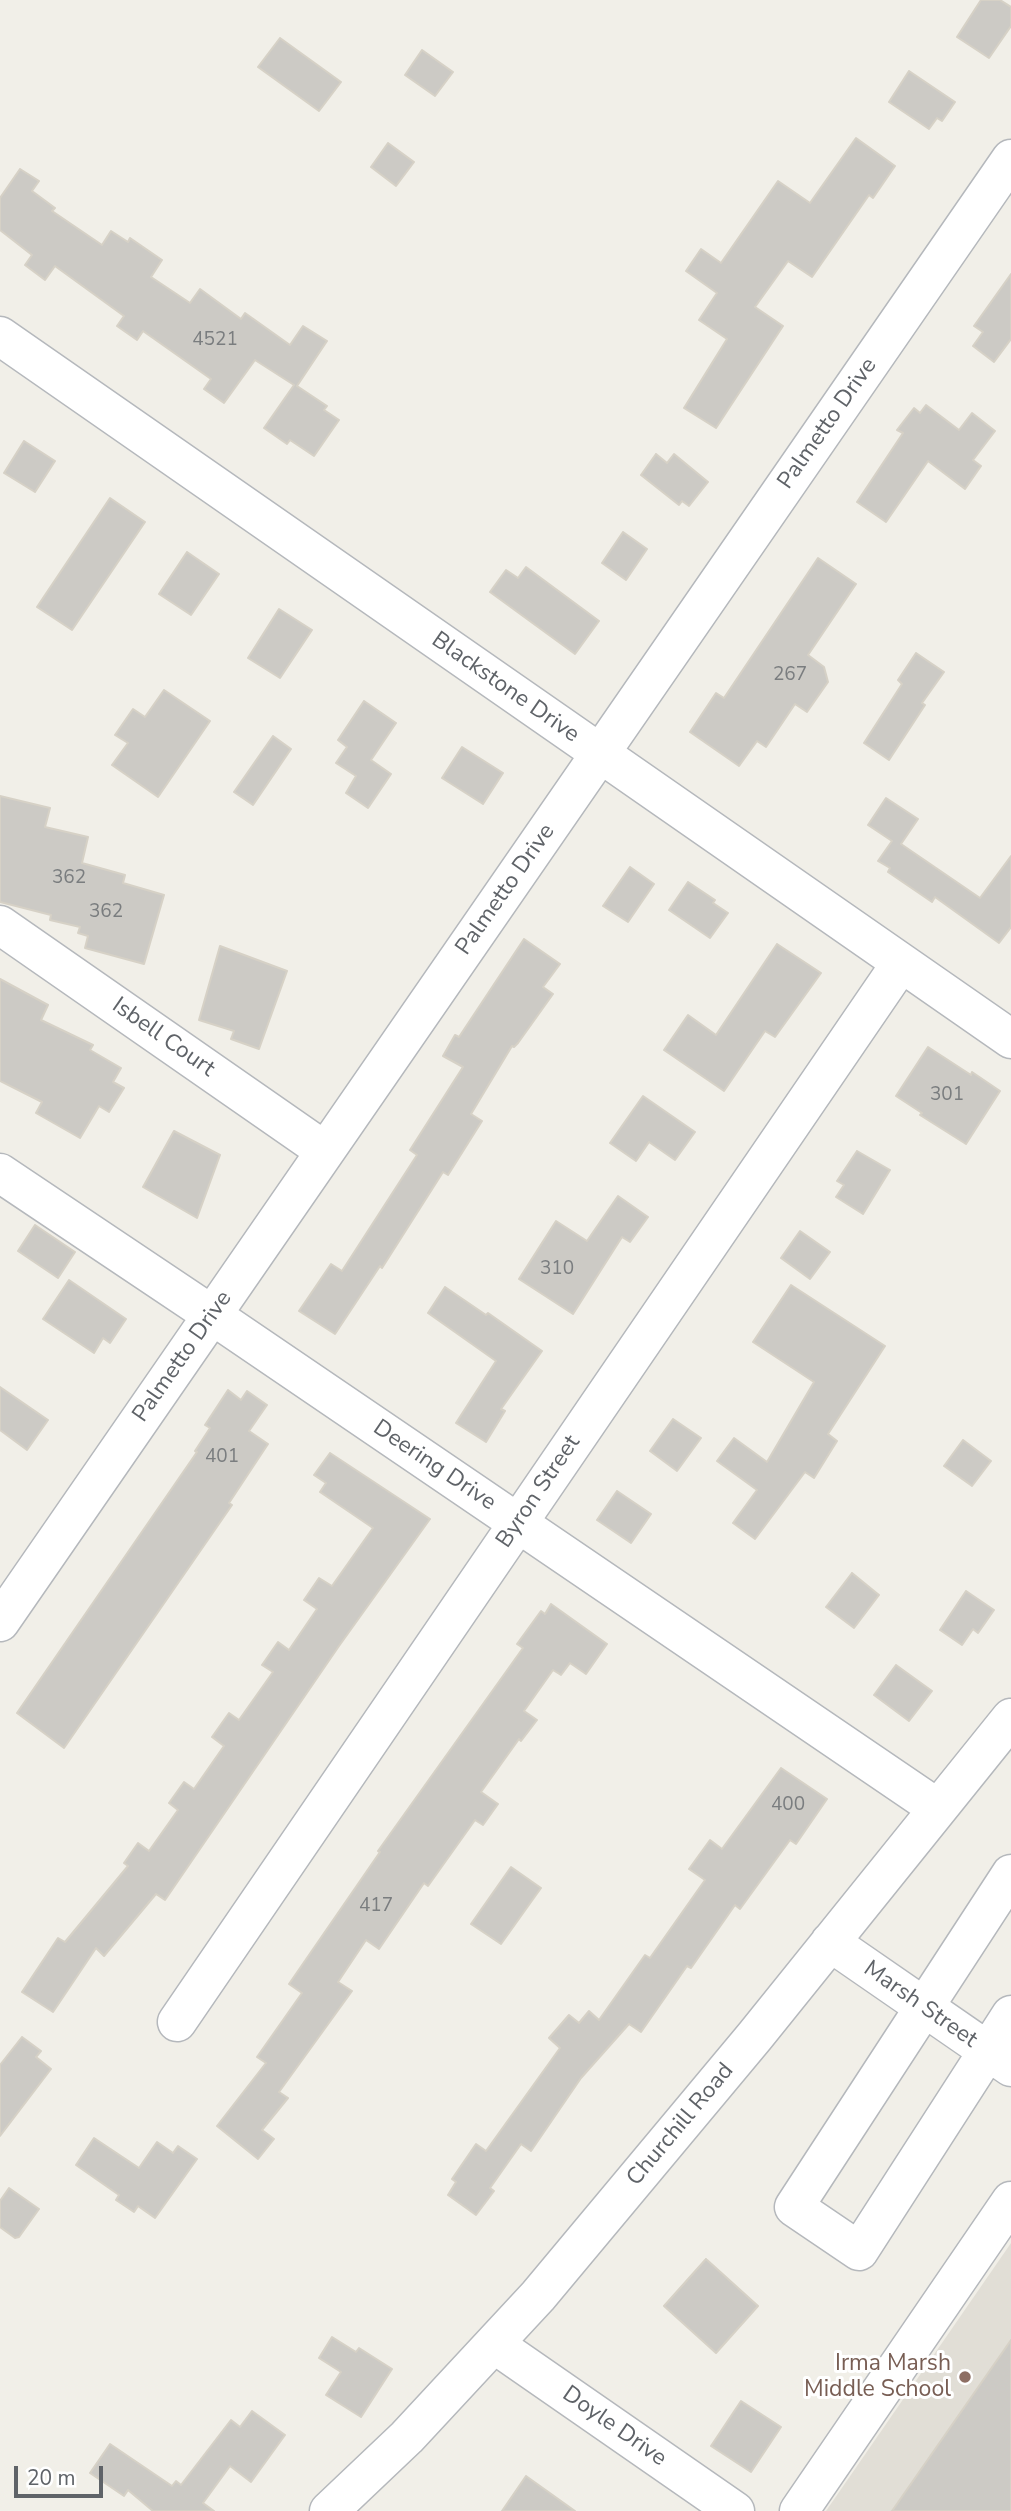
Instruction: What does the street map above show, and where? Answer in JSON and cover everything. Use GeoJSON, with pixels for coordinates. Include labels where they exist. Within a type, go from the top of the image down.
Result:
{"type":"FeatureCollection","features":[{"type":"Feature","properties":{"kind":"street","name":"Palmetto Drive"},"geometry":{"type":"LineString","coordinates":[[0,1622],[1011,159]]}},
{"type":"Feature","properties":{"kind":"street","name":"Blackstone Drive"},"geometry":{"type":"LineString","coordinates":[[0,335],[1011,1039]]}},
{"type":"Feature","properties":{"kind":"street","name":"Isbell Court"},"geometry":{"type":"LineString","coordinates":[[0,925],[325,1151]]}},
{"type":"Feature","properties":{"kind":"street","name":"Byron Street"},"geometry":{"type":"LineString","coordinates":[[177,2022],[901,962]]}},
{"type":"Feature","properties":{"kind":"street","name":"Deering Drive"},"geometry":{"type":"LineString","coordinates":[[0,1173],[936,1808]]}},
{"type":"Feature","properties":{"kind":"street","name":"Churchill Road"},"geometry":{"type":"LineString","coordinates":[[329,2511],[407,2437],[538,2296],[747,2046],[1011,1718]]}},
{"type":"Feature","properties":{"kind":"street"},"geometry":{"type":"LineString","coordinates":[[1011,1874],[794,2207],[859,2251],[999,2059],[1011,2015]]}},
{"type":"Feature","properties":{"kind":"street","name":"Marsh Street"},"geometry":{"type":"LineString","coordinates":[[830,1942],[999,2059]]}},
{"type":"Feature","properties":{"kind":"street"},"geometry":{"type":"LineString","coordinates":[[799,2511],[1011,2201]]}},
{"type":"Feature","properties":{"kind":"street","name":"Doyle Drive"},"geometry":{"type":"LineString","coordinates":[[494,2344],[735,2511]]}},
{"type":"Feature","properties":{"kind":"shaded area","name":"Irma Marsh Middle School"},"geometry":{"type":"Polygon","coordinates":[[[1011,2243],[1011,2511],[826,2511],[1011,2243]]]}},
{"type":"Feature","properties":{"kind":"building"},"geometry":{"type":"Polygon","coordinates":[[[981,0],[1000,0],[1011,7],[1011,26],[989,58],[957,37],[981,0]]]}},
{"type":"Feature","properties":{"kind":"building"},"geometry":{"type":"Polygon","coordinates":[[[280,38],[341,82],[319,111],[258,67],[280,38]]]}},
{"type":"Feature","properties":{"kind":"building"},"geometry":{"type":"Polygon","coordinates":[[[422,50],[453,72],[435,96],[405,75],[422,50]]]}},
{"type":"Feature","properties":{"kind":"building"},"geometry":{"type":"Polygon","coordinates":[[[909,71],[955,102],[942,121],[937,118],[929,129],[889,102],[909,71]]]}},
{"type":"Feature","properties":{"kind":"building"},"geometry":{"type":"Polygon","coordinates":[[[856,138],[895,166],[873,198],[869,195],[812,277],[788,261],[755,307],[783,326],[716,428],[684,408],[727,339],[699,320],[717,293],[686,271],[701,249],[721,263],[778,181],[810,203],[856,138]]]}},
{"type":"Feature","properties":{"kind":"building"},"geometry":{"type":"Polygon","coordinates":[[[388,143],[414,162],[396,186],[371,167],[388,143]]]}},
{"type":"Feature","properties":{"kind":"building"},"geometry":{"type":"Polygon","coordinates":[[[20,169],[39,181],[32,191],[55,208],[52,211],[102,245],[111,231],[128,242],[130,238],[162,260],[151,277],[190,303],[200,289],[241,319],[245,313],[290,345],[303,326],[327,341],[297,386],[327,406],[324,410],[339,420],[314,456],[290,440],[287,444],[264,428],[294,385],[255,360],[224,403],[204,389],[211,379],[143,331],[137,340],[117,326],[124,316],[55,266],[45,280],[25,265],[32,255],[0,230],[0,198],[20,169]]]}},
{"type":"Feature","properties":{"kind":"building"},"geometry":{"type":"Polygon","coordinates":[[[1011,274],[1011,339],[994,362],[973,346],[983,332],[974,326],[1011,274]]]}},
{"type":"Feature","properties":{"kind":"building"},"geometry":{"type":"Polygon","coordinates":[[[926,405],[959,430],[972,413],[995,431],[973,460],[981,466],[965,489],[928,461],[886,522],[857,502],[903,433],[897,430],[914,408],[920,413],[926,405]]]}},
{"type":"Feature","properties":{"kind":"building"},"geometry":{"type":"Polygon","coordinates":[[[24,441],[55,461],[35,492],[4,473],[24,441]]]}},
{"type":"Feature","properties":{"kind":"building"},"geometry":{"type":"Polygon","coordinates":[[[656,454],[667,463],[674,454],[708,482],[689,506],[682,501],[679,505],[641,475],[656,454]]]}},
{"type":"Feature","properties":{"kind":"building"},"geometry":{"type":"Polygon","coordinates":[[[110,498],[145,522],[72,630],[37,607],[110,498]]]}},
{"type":"Feature","properties":{"kind":"building"},"geometry":{"type":"Polygon","coordinates":[[[623,532],[647,549],[626,580],[602,563],[623,532]]]}},
{"type":"Feature","properties":{"kind":"building"},"geometry":{"type":"Polygon","coordinates":[[[187,552],[219,574],[191,615],[159,594],[187,552]]]}},
{"type":"Feature","properties":{"kind":"building"},"geometry":{"type":"Polygon","coordinates":[[[818,558],[856,584],[808,655],[824,667],[828,682],[807,712],[795,704],[766,747],[757,741],[739,766],[690,732],[716,693],[724,698],[818,558]]]}},
{"type":"Feature","properties":{"kind":"building"},"geometry":{"type":"Polygon","coordinates":[[[526,567],[599,621],[575,654],[490,592],[506,570],[518,578],[526,567]]]}},
{"type":"Feature","properties":{"kind":"building"},"geometry":{"type":"Polygon","coordinates":[[[279,609],[312,630],[280,678],[248,658],[279,609]]]}},
{"type":"Feature","properties":{"kind":"building"},"geometry":{"type":"Polygon","coordinates":[[[916,653],[944,672],[922,703],[925,705],[889,760],[864,743],[902,684],[898,680],[916,653]]]}},
{"type":"Feature","properties":{"kind":"building"},"geometry":{"type":"Polygon","coordinates":[[[164,690],[210,721],[158,797],[112,765],[128,743],[115,735],[133,709],[145,717],[164,690]]]}},
{"type":"Feature","properties":{"kind":"building"},"geometry":{"type":"Polygon","coordinates":[[[364,701],[396,723],[371,760],[391,774],[368,808],[346,793],[356,776],[336,763],[347,747],[338,740],[364,701]]]}},
{"type":"Feature","properties":{"kind":"building"},"geometry":{"type":"Polygon","coordinates":[[[273,736],[291,749],[253,805],[234,792],[273,736]]]}},
{"type":"Feature","properties":{"kind":"building"},"geometry":{"type":"Polygon","coordinates":[[[462,747],[503,773],[483,804],[442,778],[462,747]]]}},
{"type":"Feature","properties":{"kind":"building"},"geometry":{"type":"Polygon","coordinates":[[[0,796],[50,808],[45,827],[88,837],[82,863],[125,875],[123,883],[164,895],[144,964],[85,948],[88,936],[78,933],[80,927],[50,920],[51,915],[0,902],[0,796]]]}},
{"type":"Feature","properties":{"kind":"building"},"geometry":{"type":"Polygon","coordinates":[[[886,798],[918,819],[901,844],[980,898],[1011,856],[1011,927],[999,943],[935,897],[932,902],[888,872],[890,868],[878,861],[892,841],[868,825],[886,798]]]}},
{"type":"Feature","properties":{"kind":"building"},"geometry":{"type":"Polygon","coordinates":[[[630,867],[654,884],[628,922],[603,906],[630,867]]]}},
{"type":"Feature","properties":{"kind":"building"},"geometry":{"type":"Polygon","coordinates":[[[688,882],[715,900],[713,903],[728,913],[710,938],[669,910],[688,882]]]}},
{"type":"Feature","properties":{"kind":"building"},"geometry":{"type":"Polygon","coordinates":[[[524,939],[560,964],[543,987],[553,994],[518,1043],[512,1046],[471,1114],[482,1121],[448,1175],[443,1172],[382,1268],[380,1266],[335,1334],[299,1311],[331,1264],[342,1271],[417,1155],[410,1150],[463,1067],[443,1056],[455,1035],[459,1037],[524,939]]]}},
{"type":"Feature","properties":{"kind":"building"},"geometry":{"type":"Polygon","coordinates":[[[777,944],[821,973],[775,1037],[765,1031],[724,1091],[664,1050],[688,1015],[716,1035],[777,944]]]}},
{"type":"Feature","properties":{"kind":"building"},"geometry":{"type":"Polygon","coordinates":[[[220,946],[287,971],[259,1049],[231,1039],[234,1031],[199,1020],[220,946]]]}},
{"type":"Feature","properties":{"kind":"building"},"geometry":{"type":"Polygon","coordinates":[[[0,979],[48,1005],[41,1020],[93,1045],[90,1050],[121,1068],[113,1082],[124,1088],[109,1112],[99,1106],[80,1138],[36,1113],[42,1102],[0,1081],[0,979]]]}},
{"type":"Feature","properties":{"kind":"building"},"geometry":{"type":"Polygon","coordinates":[[[928,1047],[1000,1091],[966,1144],[896,1096],[928,1047]]]}},
{"type":"Feature","properties":{"kind":"building"},"geometry":{"type":"Polygon","coordinates":[[[643,1096],[695,1132],[675,1160],[649,1142],[636,1161],[610,1143],[643,1096]]]}},
{"type":"Feature","properties":{"kind":"building"},"geometry":{"type":"Polygon","coordinates":[[[174,1131],[220,1155],[197,1218],[143,1187],[174,1131]]]}},
{"type":"Feature","properties":{"kind":"building"},"geometry":{"type":"Polygon","coordinates":[[[857,1151],[890,1170],[863,1214],[836,1197],[844,1185],[837,1181],[857,1151]]]}},
{"type":"Feature","properties":{"kind":"building"},"geometry":{"type":"Polygon","coordinates":[[[618,1196],[648,1217],[630,1242],[622,1237],[573,1314],[519,1279],[556,1221],[587,1241],[618,1196]]]}},
{"type":"Feature","properties":{"kind":"building"},"geometry":{"type":"Polygon","coordinates":[[[35,1225],[75,1252],[58,1278],[18,1251],[35,1225]]]}},
{"type":"Feature","properties":{"kind":"building"},"geometry":{"type":"Polygon","coordinates":[[[800,1231],[830,1252],[810,1279],[781,1258],[800,1231]]]}},
{"type":"Feature","properties":{"kind":"building"},"geometry":{"type":"Polygon","coordinates":[[[69,1280],[126,1319],[110,1343],[103,1338],[94,1353],[43,1319],[69,1280]]]}},
{"type":"Feature","properties":{"kind":"building"},"geometry":{"type":"Polygon","coordinates":[[[791,1285],[885,1346],[828,1434],[837,1441],[814,1478],[805,1472],[755,1539],[733,1523],[757,1490],[717,1461],[734,1438],[767,1462],[814,1382],[753,1342],[791,1285]]]}},
{"type":"Feature","properties":{"kind":"building"},"geometry":{"type":"Polygon","coordinates":[[[445,1287],[542,1351],[501,1409],[505,1411],[486,1442],[456,1423],[496,1361],[428,1313],[445,1287]]]}},
{"type":"Feature","properties":{"kind":"building"},"geometry":{"type":"Polygon","coordinates":[[[0,1387],[48,1420],[27,1450],[0,1430],[0,1387]]]}},
{"type":"Feature","properties":{"kind":"building"},"geometry":{"type":"Polygon","coordinates":[[[228,1390],[241,1400],[247,1391],[267,1405],[249,1431],[268,1444],[229,1503],[232,1505],[64,1748],[17,1713],[197,1452],[195,1451],[210,1428],[205,1425],[228,1390]]]}},
{"type":"Feature","properties":{"kind":"building"},"geometry":{"type":"Polygon","coordinates":[[[673,1419],[701,1438],[677,1471],[650,1451],[673,1419]]]}},
{"type":"Feature","properties":{"kind":"building"},"geometry":{"type":"Polygon","coordinates":[[[963,1440],[991,1461],[972,1486],[944,1466],[963,1440]]]}},
{"type":"Feature","properties":{"kind":"building"},"geometry":{"type":"Polygon","coordinates":[[[330,1453],[430,1519],[339,1646],[165,1900],[156,1894],[104,1956],[96,1948],[53,2012],[22,1992],[58,1938],[65,1942],[128,1866],[124,1863],[138,1843],[149,1851],[178,1810],[169,1803],[184,1782],[194,1789],[224,1746],[212,1737],[229,1713],[239,1720],[273,1672],[262,1665],[278,1642],[289,1650],[317,1609],[304,1600],[319,1578],[332,1586],[373,1528],[320,1492],[326,1483],[314,1475],[330,1453]]]}},
{"type":"Feature","properties":{"kind":"building"},"geometry":{"type":"Polygon","coordinates":[[[617,1491],[651,1514],[631,1543],[597,1520],[617,1491]]]}},
{"type":"Feature","properties":{"kind":"building"},"geometry":{"type":"Polygon","coordinates":[[[852,1573],[879,1595],[854,1628],[826,1607],[852,1573]]]}},
{"type":"Feature","properties":{"kind":"building"},"geometry":{"type":"Polygon","coordinates":[[[966,1591],[994,1610],[978,1633],[973,1629],[962,1645],[940,1630],[966,1591]]]}},
{"type":"Feature","properties":{"kind":"building"},"geometry":{"type":"Polygon","coordinates":[[[551,1604],[607,1644],[586,1674],[570,1663],[561,1675],[553,1670],[524,1711],[537,1720],[521,1741],[519,1739],[481,1792],[498,1804],[483,1825],[475,1820],[428,1886],[424,1883],[379,1949],[366,1940],[338,1982],[352,1991],[279,2092],[288,2098],[262,2130],[274,2139],[258,2159],[217,2126],[266,2063],[257,2057],[302,1993],[289,1984],[380,1852],[378,1851],[523,1648],[517,1644],[541,1611],[545,1614],[551,1604]]]}},
{"type":"Feature","properties":{"kind":"building"},"geometry":{"type":"Polygon","coordinates":[[[896,1665],[932,1691],[909,1721],[874,1695],[896,1665]]]}},
{"type":"Feature","properties":{"kind":"building"},"geometry":{"type":"Polygon","coordinates":[[[781,1768],[827,1799],[796,1844],[790,1840],[740,1909],[735,1905],[691,1968],[687,1966],[641,2032],[629,2024],[581,2078],[531,2151],[521,2144],[490,2188],[494,2191],[476,2215],[448,2195],[456,2182],[452,2179],[476,2144],[486,2151],[560,2048],[549,2038],[569,2015],[579,2023],[589,2011],[599,2020],[645,1955],[650,1958],[705,1880],[689,1869],[710,1840],[722,1849],[781,1768]]]}},
{"type":"Feature","properties":{"kind":"building"},"geometry":{"type":"Polygon","coordinates":[[[511,1867],[541,1888],[501,1944],[471,1924],[511,1867]]]}},
{"type":"Feature","properties":{"kind":"building"},"geometry":{"type":"Polygon","coordinates":[[[22,2037],[41,2051],[36,2057],[51,2069],[0,2136],[0,2065],[22,2037]]]}},
{"type":"Feature","properties":{"kind":"building"},"geometry":{"type":"Polygon","coordinates":[[[94,2138],[139,2168],[157,2142],[173,2153],[178,2146],[197,2159],[155,2218],[138,2206],[134,2212],[116,2200],[119,2195],[76,2165],[94,2138]]]}},
{"type":"Feature","properties":{"kind":"building"},"geometry":{"type":"Polygon","coordinates":[[[9,2188],[39,2209],[19,2237],[15,2238],[0,2227],[0,2201],[9,2188]]]}},
{"type":"Feature","properties":{"kind":"building"},"geometry":{"type":"Polygon","coordinates":[[[706,2259],[758,2306],[716,2353],[664,2306],[706,2259]]]}},
{"type":"Feature","properties":{"kind":"building"},"geometry":{"type":"Polygon","coordinates":[[[332,2337],[356,2352],[359,2348],[392,2369],[361,2417],[326,2395],[341,2372],[319,2358],[332,2337]]]}},
{"type":"Feature","properties":{"kind":"building"},"geometry":{"type":"Polygon","coordinates":[[[1011,2340],[1011,2511],[892,2511],[1011,2340]]]}},
{"type":"Feature","properties":{"kind":"building"},"geometry":{"type":"Polygon","coordinates":[[[741,2401],[781,2427],[751,2472],[711,2446],[741,2401]]]}},
{"type":"Feature","properties":{"kind":"building"},"geometry":{"type":"Polygon","coordinates":[[[252,2411],[285,2435],[251,2482],[230,2466],[203,2503],[214,2511],[153,2511],[128,2490],[124,2496],[90,2473],[110,2444],[172,2486],[176,2481],[181,2485],[231,2420],[240,2427],[252,2411]]]}},
{"type":"Feature","properties":{"kind":"building"},"geometry":{"type":"Polygon","coordinates":[[[526,2476],[575,2511],[502,2511],[526,2476]]]}},
{"type":"Feature","properties":{"kind":"place","name":"Irma Marsh Middle School"},"geometry":{"type":"Point","coordinates":[965,2377]}}]}
